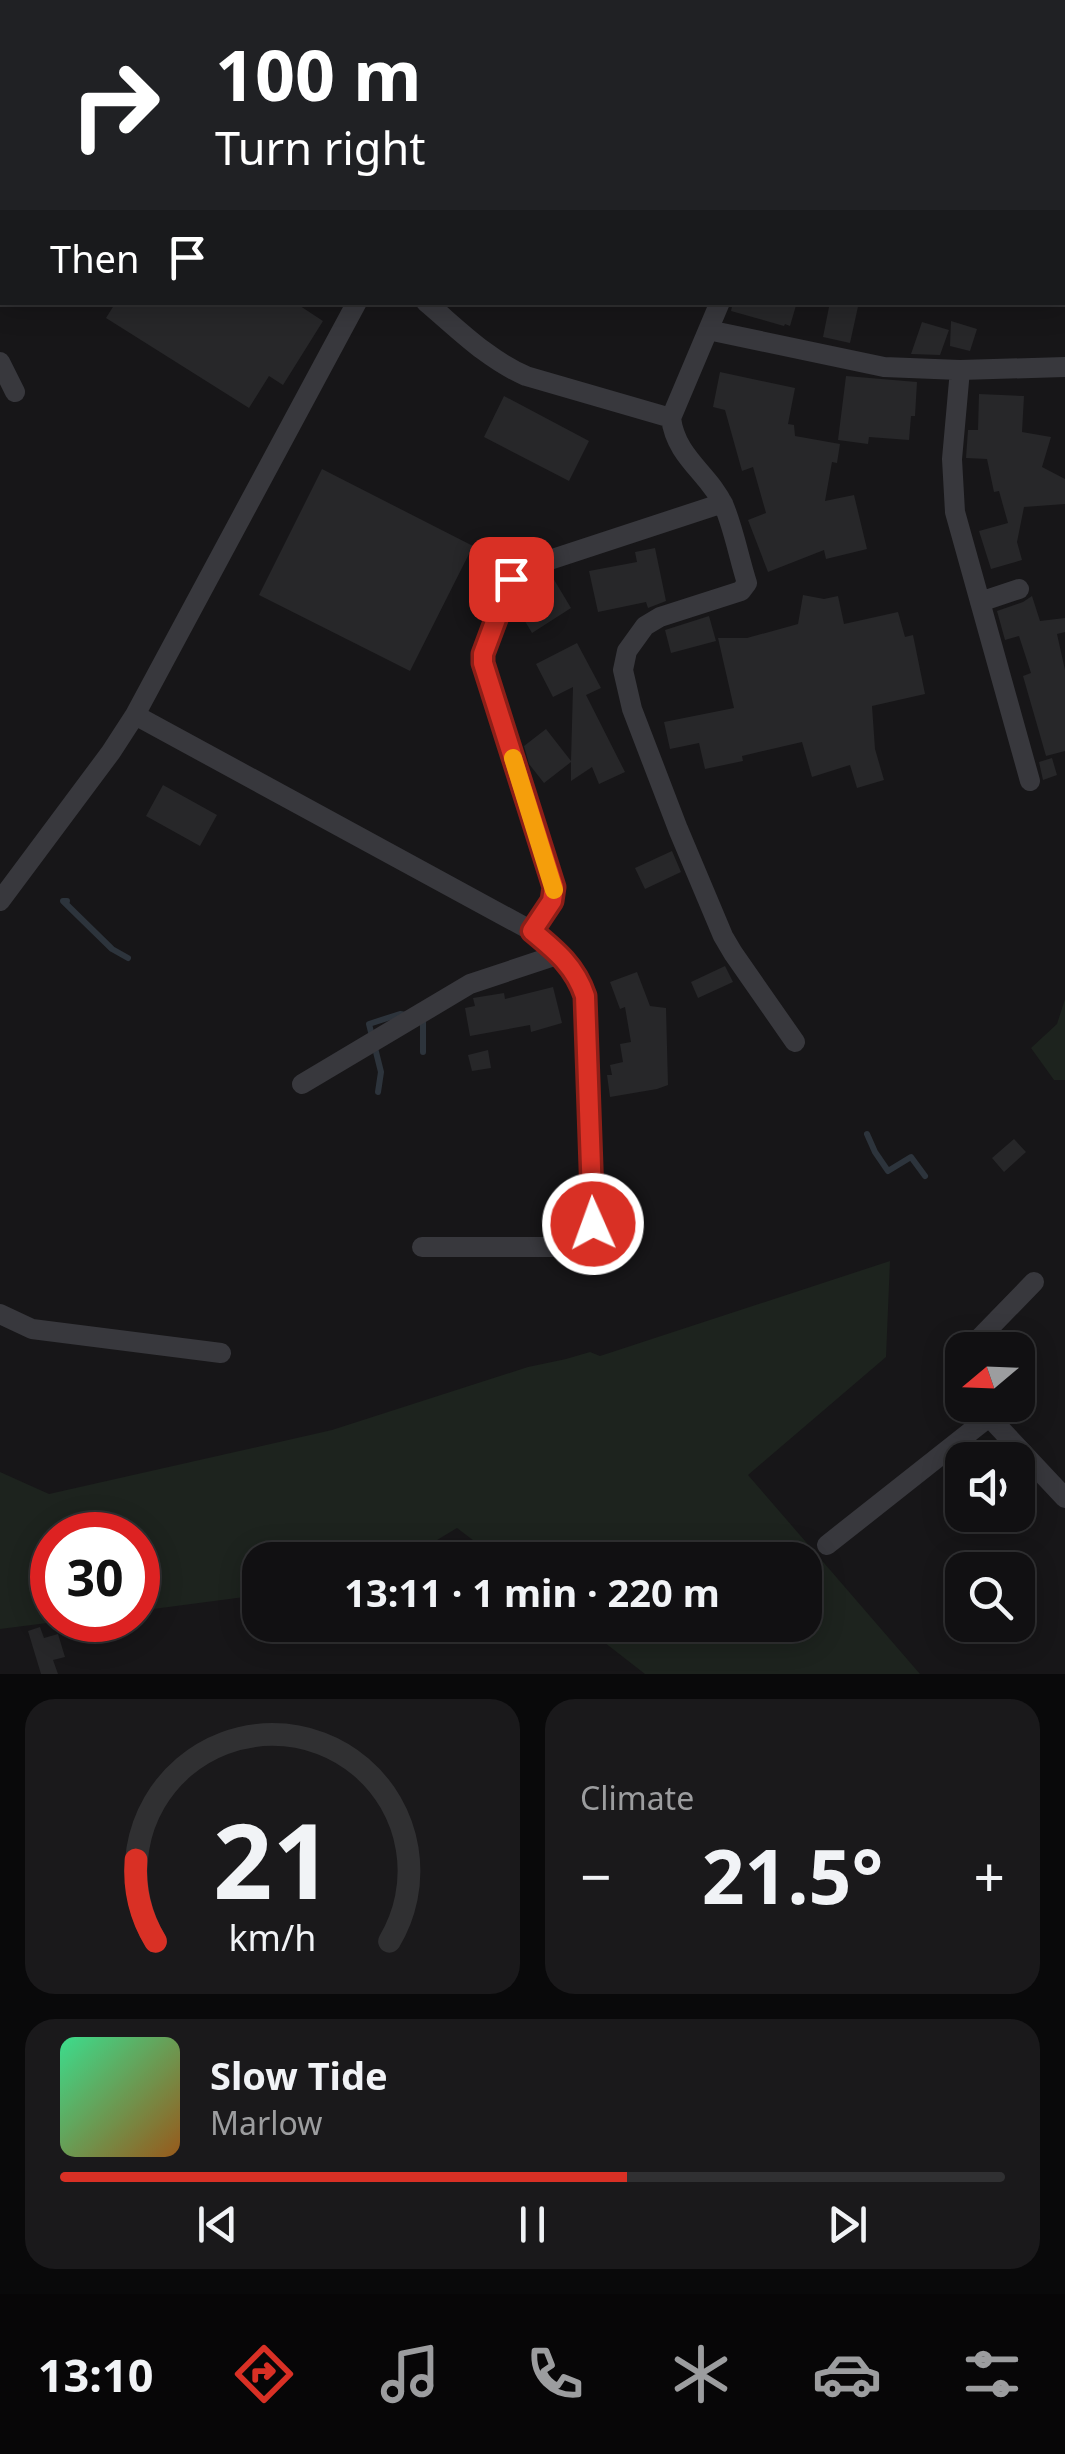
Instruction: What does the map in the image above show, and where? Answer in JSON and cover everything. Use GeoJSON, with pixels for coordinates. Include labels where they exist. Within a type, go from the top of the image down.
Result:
{"type":"FeatureCollection","features":[{"type":"Feature","properties":{"kind":"street"},"geometry":{"type":"LineString","coordinates":[[0,902],[135,715],[355,305]]}},
{"type":"Feature","properties":{"kind":"street"},"geometry":{"type":"LineString","coordinates":[[430,305],[506,367],[671,418]]}},
{"type":"Feature","properties":{"kind":"street"},"geometry":{"type":"LineString","coordinates":[[719,305],[671,418],[680,447],[723,503],[747,583],[745,588],[660,617],[645,626],[627,651],[623,670],[632,709],[723,936],[795,1042]]}},
{"type":"Feature","properties":{"kind":"street"},"geometry":{"type":"LineString","coordinates":[[708,330],[884,367],[1065,367]]}},
{"type":"Feature","properties":{"kind":"street"},"geometry":{"type":"LineString","coordinates":[[0,362],[15,392]]}},
{"type":"Feature","properties":{"kind":"street"},"geometry":{"type":"LineString","coordinates":[[960,370],[952,459],[955,512],[1030,781]]}},
{"type":"Feature","properties":{"kind":"street"},"geometry":{"type":"LineString","coordinates":[[532,931],[552,901],[554,887],[483,654],[511,579],[516,571],[723,503]]}},
{"type":"Feature","properties":{"kind":"street"},"geometry":{"type":"LineString","coordinates":[[980,602],[1019,589]]}},
{"type":"Feature","properties":{"kind":"street"},"geometry":{"type":"LineString","coordinates":[[135,715],[532,931],[560,954],[580,980],[585,996],[593,1224],[590,1231],[560,1247],[422,1247]]}},
{"type":"Feature","properties":{"kind":"street"},"geometry":{"type":"LineString","coordinates":[[302,1084],[470,984],[560,954]]}},
{"type":"Feature","properties":{"kind":"street"},"geometry":{"type":"LineString","coordinates":[[985,1332],[1034,1282]]}},
{"type":"Feature","properties":{"kind":"street"},"geometry":{"type":"LineString","coordinates":[[0,1314],[32,1329],[221,1353]]}},
{"type":"Feature","properties":{"kind":"street"},"geometry":{"type":"LineString","coordinates":[[826,1545],[970,1422]]}},
{"type":"Feature","properties":{"kind":"street"},"geometry":{"type":"LineString","coordinates":[[993,1422],[1065,1498]]}},
{"type":"Feature","properties":{"kind":"shaded area"},"geometry":{"type":"Polygon","coordinates":[[[1065,999],[1065,1080],[1054,1080],[1031,1048],[1057,1024],[1065,999]]]}},
{"type":"Feature","properties":{"kind":"shaded area"},"geometry":{"type":"Polygon","coordinates":[[[890,1261],[886,1357],[748,1475],[806,1542],[475,1542],[457,1528],[434,1542],[242,1542],[242,1597],[160,1608],[160,1512],[30,1512],[30,1625],[0,1629],[0,1472],[49,1494],[332,1430],[528,1367],[590,1352],[600,1356],[890,1261]]]}},
{"type":"Feature","properties":{"kind":"shaded area"},"geometry":{"type":"Polygon","coordinates":[[[822,1561],[920,1674],[645,1674],[604,1642],[822,1642],[822,1561]]]}},
{"type":"Feature","properties":{"kind":"building"},"geometry":{"type":"Polygon","coordinates":[[[114,305],[299,305],[323,321],[283,385],[269,376],[249,408],[106,318],[114,305]]]}},
{"type":"Feature","properties":{"kind":"building"},"geometry":{"type":"Polygon","coordinates":[[[732,305],[796,305],[790,326],[731,311],[732,305]]]}},
{"type":"Feature","properties":{"kind":"building"},"geometry":{"type":"Polygon","coordinates":[[[829,305],[858,305],[850,343],[823,337],[829,305]]]}},
{"type":"Feature","properties":{"kind":"building"},"geometry":{"type":"Polygon","coordinates":[[[951,321],[977,329],[970,351],[950,346],[951,321]]]}},
{"type":"Feature","properties":{"kind":"building"},"geometry":{"type":"Polygon","coordinates":[[[922,322],[949,330],[940,355],[911,354],[922,322]]]}},
{"type":"Feature","properties":{"kind":"building"},"geometry":{"type":"Polygon","coordinates":[[[720,372],[795,388],[788,424],[794,425],[795,436],[840,444],[837,463],[832,462],[825,501],[854,495],[867,549],[826,559],[824,550],[768,572],[748,520],[766,513],[753,467],[742,471],[725,410],[713,407],[720,372]]]}},
{"type":"Feature","properties":{"kind":"building"},"geometry":{"type":"Polygon","coordinates":[[[846,376],[917,382],[909,440],[869,437],[868,444],[838,440],[846,376]]]}},
{"type":"Feature","properties":{"kind":"building"},"geometry":{"type":"Polygon","coordinates":[[[979,394],[1024,396],[1022,432],[1051,437],[1042,467],[1065,479],[1065,504],[1024,507],[1017,542],[1022,560],[991,569],[979,531],[1008,523],[999,491],[994,492],[987,459],[966,458],[968,430],[978,430],[979,394]]]}},
{"type":"Feature","properties":{"kind":"building"},"geometry":{"type":"Polygon","coordinates":[[[504,396],[589,441],[569,481],[484,437],[504,396]]]}},
{"type":"Feature","properties":{"kind":"building"},"geometry":{"type":"Polygon","coordinates":[[[322,469],[473,546],[410,671],[259,595],[322,469]]]}},
{"type":"Feature","properties":{"kind":"building"},"geometry":{"type":"Polygon","coordinates":[[[655,548],[666,601],[648,608],[646,602],[598,612],[589,571],[637,562],[635,552],[655,548]]]}},
{"type":"Feature","properties":{"kind":"building"},"geometry":{"type":"Polygon","coordinates":[[[553,578],[571,608],[532,633],[516,606],[518,600],[553,578]]]}},
{"type":"Feature","properties":{"kind":"building"},"geometry":{"type":"Polygon","coordinates":[[[803,595],[824,599],[838,596],[844,624],[898,612],[905,637],[913,635],[925,694],[872,706],[875,749],[884,780],[857,788],[850,765],[812,777],[802,742],[705,769],[699,743],[670,749],[664,722],[734,708],[718,638],[747,638],[798,624],[803,595]]]}},
{"type":"Feature","properties":{"kind":"building"},"geometry":{"type":"Polygon","coordinates":[[[1032,596],[1040,621],[1065,618],[1065,632],[1057,634],[1065,670],[1065,751],[1046,756],[1023,676],[1031,673],[1019,636],[1005,640],[997,611],[1032,596]]]}},
{"type":"Feature","properties":{"kind":"building"},"geometry":{"type":"Polygon","coordinates":[[[709,616],[716,641],[671,653],[665,630],[709,616]]]}},
{"type":"Feature","properties":{"kind":"building"},"geometry":{"type":"Polygon","coordinates":[[[577,643],[601,688],[586,695],[625,772],[599,784],[592,767],[571,781],[571,762],[544,783],[529,764],[524,746],[546,729],[571,761],[573,687],[553,697],[536,664],[577,643]]]}},
{"type":"Feature","properties":{"kind":"building"},"geometry":{"type":"Polygon","coordinates":[[[1052,758],[1057,775],[1043,780],[1039,762],[1052,758]]]}},
{"type":"Feature","properties":{"kind":"building"},"geometry":{"type":"Polygon","coordinates":[[[163,785],[217,815],[200,846],[146,816],[163,785]]]}},
{"type":"Feature","properties":{"kind":"building"},"geometry":{"type":"Polygon","coordinates":[[[672,851],[681,872],[645,889],[635,868],[672,851]]]}},
{"type":"Feature","properties":{"kind":"building"},"geometry":{"type":"Polygon","coordinates":[[[725,966],[733,982],[698,998],[691,982],[725,966]]]}},
{"type":"Feature","properties":{"kind":"building"},"geometry":{"type":"Polygon","coordinates":[[[637,972],[650,1006],[666,1008],[668,1085],[610,1097],[610,1065],[623,1062],[620,1044],[631,1042],[625,1007],[620,1009],[610,982],[637,972]]]}},
{"type":"Feature","properties":{"kind":"building"},"geometry":{"type":"Polygon","coordinates":[[[553,987],[562,1023],[531,1032],[530,1025],[470,1036],[465,1008],[475,1006],[473,998],[504,993],[505,999],[553,987]]]}},
{"type":"Feature","properties":{"kind":"building"},"geometry":{"type":"Polygon","coordinates":[[[488,1050],[491,1068],[472,1071],[468,1055],[488,1050]]]}},
{"type":"Feature","properties":{"kind":"building"},"geometry":{"type":"Polygon","coordinates":[[[1014,1139],[1026,1152],[1004,1172],[992,1158],[1014,1139]]]}},
{"type":"Feature","properties":{"kind":"building"},"geometry":{"type":"Polygon","coordinates":[[[31,1642],[60,1642],[65,1657],[53,1660],[58,1674],[41,1674],[31,1642]]]}},
{"type":"Feature","properties":{"kind":"waterway"},"geometry":{"type":"LineString","coordinates":[[67,901],[63,901],[112,949],[128,958]]}},
{"type":"Feature","properties":{"kind":"waterway"},"geometry":{"type":"LineString","coordinates":[[378,1092],[381,1072],[369,1024],[407,1015]]}},
{"type":"Feature","properties":{"kind":"waterway"},"geometry":{"type":"LineString","coordinates":[[423,1018],[423,1052]]}},
{"type":"Feature","properties":{"kind":"waterway"},"geometry":{"type":"LineString","coordinates":[[867,1134],[888,1171],[911,1157],[925,1176]]}},
{"type":"Feature","properties":{"kind":"slow traffic"},"geometry":{"type":"LineString","coordinates":[[513,758],[554,890]]}},
{"type":"Feature","properties":{"kind":"route"},"geometry":{"type":"LineString","coordinates":[[511,579],[483,663],[554,887],[552,901],[532,931],[572,968],[585,996],[593,1224]]}}]}
